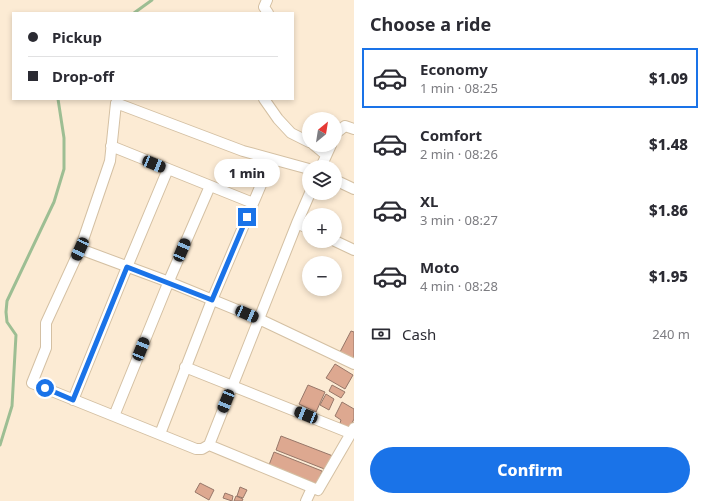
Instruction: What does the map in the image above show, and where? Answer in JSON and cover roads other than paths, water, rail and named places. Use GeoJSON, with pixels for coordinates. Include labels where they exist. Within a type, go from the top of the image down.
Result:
{"type":"FeatureCollection","features":[{"type":"Feature","properties":{"kind":"street"},"geometry":{"type":"LineString","coordinates":[[267,0],[264,7],[267,12]]}},
{"type":"Feature","properties":{"kind":"street"},"geometry":{"type":"LineString","coordinates":[[265,100],[278,119],[291,133],[302,138]]}},
{"type":"Feature","properties":{"kind":"street"},"geometry":{"type":"LineString","coordinates":[[302,167],[243,151],[116,103],[110,161],[80,249],[46,323],[46,348],[32,383],[196,449],[202,449],[209,445],[258,319],[307,200]]}},
{"type":"Feature","properties":{"kind":"street"},"geometry":{"type":"LineString","coordinates":[[342,128],[345,126],[354,129]]}},
{"type":"Feature","properties":{"kind":"street"},"geometry":{"type":"LineString","coordinates":[[112,146],[253,203]]}},
{"type":"Feature","properties":{"kind":"street"},"geometry":{"type":"LineString","coordinates":[[322,152],[326,155]]}},
{"type":"Feature","properties":{"kind":"street"},"geometry":{"type":"LineString","coordinates":[[324,160],[328,152]]}},
{"type":"Feature","properties":{"kind":"street"},"geometry":{"type":"LineString","coordinates":[[160,434],[212,300],[272,159]]}},
{"type":"Feature","properties":{"kind":"street"},"geometry":{"type":"LineString","coordinates":[[73,400],[168,169]]}},
{"type":"Feature","properties":{"kind":"street"},"geometry":{"type":"LineString","coordinates":[[342,183],[354,189]]}},
{"type":"Feature","properties":{"kind":"street"},"geometry":{"type":"LineString","coordinates":[[114,416],[210,186]]}},
{"type":"Feature","properties":{"kind":"street"},"geometry":{"type":"LineString","coordinates":[[297,223],[302,225]]}},
{"type":"Feature","properties":{"kind":"street"},"geometry":{"type":"LineString","coordinates":[[342,244],[354,250]]}},
{"type":"Feature","properties":{"kind":"street"},"geometry":{"type":"LineString","coordinates":[[80,249],[169,282],[258,319],[354,364]]}},
{"type":"Feature","properties":{"kind":"street"},"geometry":{"type":"LineString","coordinates":[[185,367],[352,430],[318,490],[209,445]]}},
{"type":"Feature","properties":{"kind":"street"},"geometry":{"type":"LineString","coordinates":[[306,501],[312,488]]}},
{"type":"Feature","properties":{"kind":"waterway"},"geometry":{"type":"LineString","coordinates":[[135,12],[152,0]]}},
{"type":"Feature","properties":{"kind":"waterway"},"geometry":{"type":"LineString","coordinates":[[0,445],[12,406],[16,335],[7,322],[7,301],[54,202],[64,169],[64,138],[58,100]]}}]}
